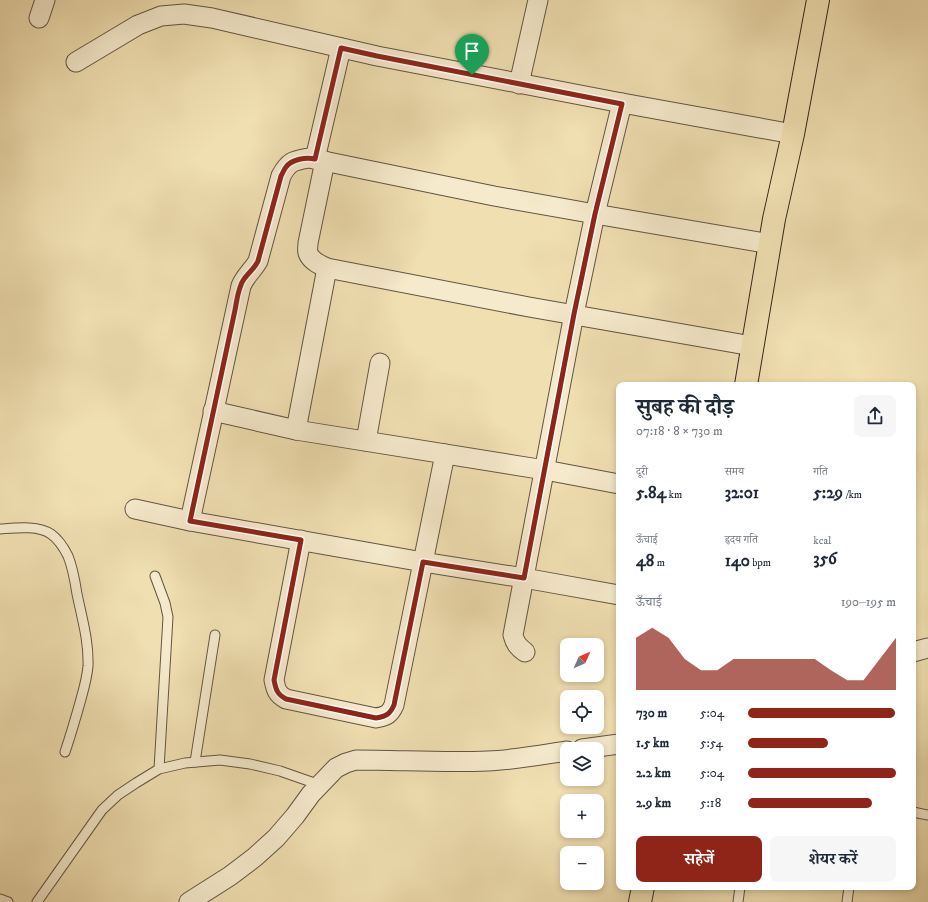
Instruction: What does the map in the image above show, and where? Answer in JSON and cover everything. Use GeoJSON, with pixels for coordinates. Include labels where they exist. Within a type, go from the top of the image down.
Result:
{"type":"FeatureCollection","features":[{"type":"Feature","properties":{"kind":"highway"},"geometry":{"type":"LineString","coordinates":[[746,382],[774,219],[818,0]]}},
{"type":"Feature","properties":{"kind":"highway"},"geometry":{"type":"LineString","coordinates":[[640,902],[643,890]]}},
{"type":"Feature","properties":{"kind":"street"},"geometry":{"type":"LineString","coordinates":[[39,18],[45,0]]}},
{"type":"Feature","properties":{"kind":"street"},"geometry":{"type":"LineString","coordinates":[[519,84],[538,0]]}},
{"type":"Feature","properties":{"kind":"street"},"geometry":{"type":"LineString","coordinates":[[76,62],[138,25],[161,16],[184,14],[212,18],[377,56],[622,104],[792,134]]}},
{"type":"Feature","properties":{"kind":"street"},"geometry":{"type":"LineString","coordinates":[[341,48],[320,160],[308,243],[308,253],[313,260],[327,268],[752,346]]}},
{"type":"Feature","properties":{"kind":"street"},"geometry":{"type":"LineString","coordinates":[[525,652],[515,643],[513,635],[574,314],[595,214],[622,104]]}},
{"type":"Feature","properties":{"kind":"street"},"geometry":{"type":"LineString","coordinates":[[190,521],[241,286],[258,261],[281,176],[287,165],[297,160],[309,158],[494,196],[770,244]]}},
{"type":"Feature","properties":{"kind":"street"},"geometry":{"type":"LineString","coordinates":[[296,430],[327,268]]}},
{"type":"Feature","properties":{"kind":"street"},"geometry":{"type":"LineString","coordinates":[[366,441],[380,363]]}},
{"type":"Feature","properties":{"kind":"street"},"geometry":{"type":"LineString","coordinates":[[213,412],[296,430],[544,470],[616,483]]}},
{"type":"Feature","properties":{"kind":"street"},"geometry":{"type":"LineString","coordinates":[[301,540],[274,680],[277,691],[280,696],[286,699],[376,718],[383,716],[389,713],[394,705],[445,454]]}},
{"type":"Feature","properties":{"kind":"street"},"geometry":{"type":"LineString","coordinates":[[134,509],[190,521],[616,594]]}},
{"type":"Feature","properties":{"kind":"street"},"geometry":{"type":"LineString","coordinates":[[916,651],[928,648]]}},
{"type":"Feature","properties":{"kind":"street"},"geometry":{"type":"LineString","coordinates":[[604,746],[616,744]]}},
{"type":"Feature","properties":{"kind":"street"},"geometry":{"type":"LineString","coordinates":[[189,902],[230,876],[255,857],[276,838],[336,768],[346,763],[356,760],[454,762],[490,761],[524,758],[560,752]]}},
{"type":"Feature","properties":{"kind":"lane"},"geometry":{"type":"LineString","coordinates":[[0,529],[26,528],[42,530],[50,534],[60,544],[68,556],[87,645],[88,666],[86,683],[65,752]]}},
{"type":"Feature","properties":{"kind":"lane"},"geometry":{"type":"LineString","coordinates":[[155,576],[168,617],[159,769]]}},
{"type":"Feature","properties":{"kind":"lane"},"geometry":{"type":"LineString","coordinates":[[195,762],[215,635]]}},
{"type":"Feature","properties":{"kind":"lane"},"geometry":{"type":"LineString","coordinates":[[37,902],[102,810],[118,795],[159,769],[185,763],[220,760],[250,764],[280,771],[320,785]]}},
{"type":"Feature","properties":{"kind":"lane"},"geometry":{"type":"LineString","coordinates":[[916,813],[928,815]]}},
{"type":"Feature","properties":{"kind":"lane"},"geometry":{"type":"LineString","coordinates":[[738,902],[740,890]]}},
{"type":"Feature","properties":{"kind":"lane"},"geometry":{"type":"LineString","coordinates":[[847,902],[849,890]]}},
{"type":"Feature","properties":{"kind":"lane"},"geometry":{"type":"LineString","coordinates":[[0,899],[8,902]]}},
{"type":"Feature","properties":{"kind":"route"},"geometry":{"type":"LineString","coordinates":[[341,48],[472,75],[622,104],[595,214],[574,314],[524,578],[423,562],[394,705],[389,713],[376,718],[286,699],[280,696],[275,687],[274,680],[301,540],[190,521],[241,286],[258,261],[281,176],[287,165],[297,160],[309,158],[315,159],[341,48]]}}]}
